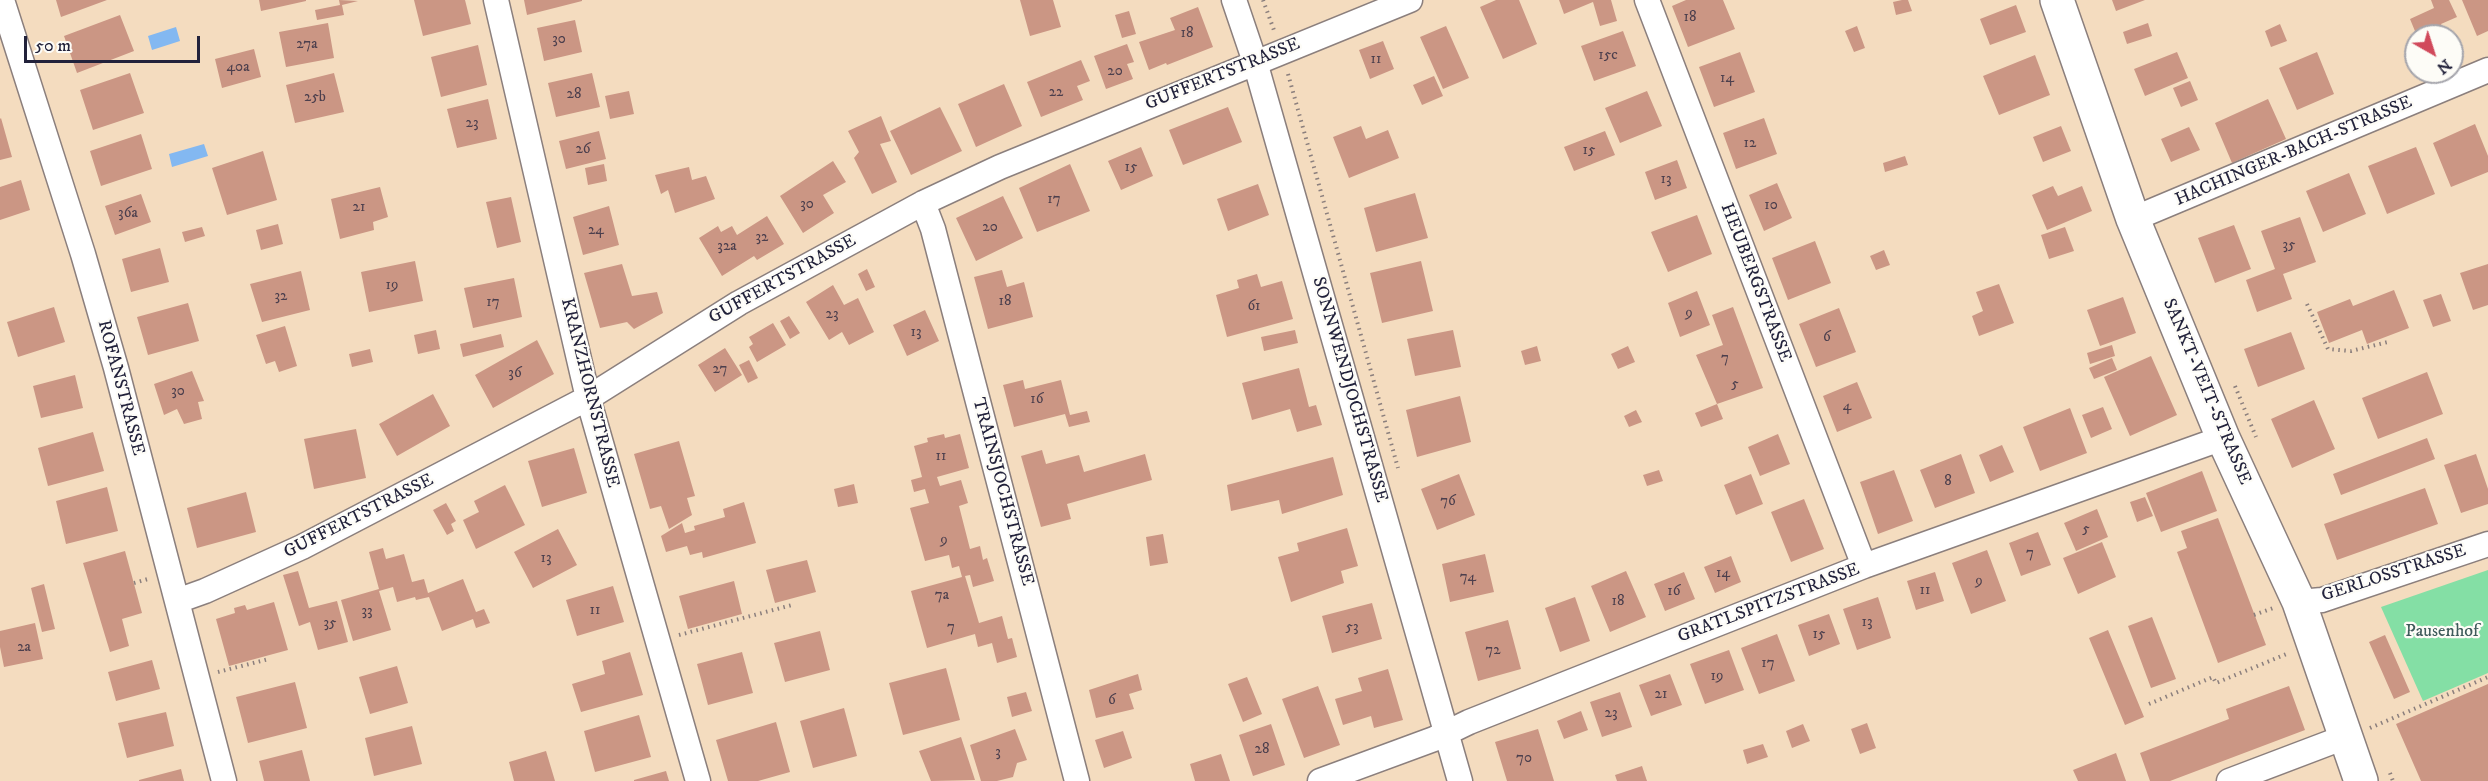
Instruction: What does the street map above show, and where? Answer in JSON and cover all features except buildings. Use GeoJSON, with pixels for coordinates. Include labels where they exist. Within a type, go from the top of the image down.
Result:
{"type":"FeatureCollection","features":[{"type":"Feature","properties":{"kind":"street","name":"ROFANSTRASSE"},"geometry":{"type":"LineString","coordinates":[[2,0],[83,254],[224,781]]}},
{"type":"Feature","properties":{"kind":"street","name":"KRANZHORNSTRASSE"},"geometry":{"type":"LineString","coordinates":[[496,0],[588,398],[698,781]]}},
{"type":"Feature","properties":{"kind":"street","name":"SONNWENDJOCHSTRASSE"},"geometry":{"type":"LineString","coordinates":[[1234,0],[1255,62],[1448,732],[1460,781]]}},
{"type":"Feature","properties":{"kind":"street","name":"GUFFERTSTRASSE"},"geometry":{"type":"LineString","coordinates":[[177,601],[205,591],[302,547],[588,398],[739,303],[923,203],[1000,167],[1410,0]]}},
{"type":"Feature","properties":{"kind":"street","name":"HEUBERGSTRASSE"},"geometry":{"type":"LineString","coordinates":[[1647,0],[1864,566]]}},
{"type":"Feature","properties":{"kind":"street","name":"SANKT-VEIT-STRASSE"},"geometry":{"type":"LineString","coordinates":[[2057,0],[2133,219],[2289,604],[2358,732],[2361,781]]}},
{"type":"Feature","properties":{"kind":"street","name":"HACHINGER-BACH-STRASSE"},"geometry":{"type":"LineString","coordinates":[[2133,219],[2488,70]]}},
{"type":"Feature","properties":{"kind":"street","name":"TRAINSJOCHSTRASSE"},"geometry":{"type":"LineString","coordinates":[[923,203],[933,229],[1077,781]]}},
{"type":"Feature","properties":{"kind":"street","name":"GRATLSPITZSTRASSE"},"geometry":{"type":"LineString","coordinates":[[1320,781],[1864,566],[2223,438]]}},
{"type":"Feature","properties":{"kind":"street","name":"GERLOSSTRASSE"},"geometry":{"type":"LineString","coordinates":[[2289,604],[2322,600],[2488,543]]}},
{"type":"Feature","properties":{"kind":"street"},"geometry":{"type":"LineString","coordinates":[[2229,781],[2358,732]]}},
{"type":"Feature","properties":{"kind":"path"},"geometry":{"type":"LineString","coordinates":[[1263,0],[1281,51],[1400,475]]}},
{"type":"Feature","properties":{"kind":"path"},"geometry":{"type":"LineString","coordinates":[[2307,304],[2328,350],[2351,351],[2388,342]]}},
{"type":"Feature","properties":{"kind":"path"},"geometry":{"type":"LineString","coordinates":[[134,583],[152,578]]}},
{"type":"Feature","properties":{"kind":"path"},"geometry":{"type":"LineString","coordinates":[[2254,615],[2289,604]]}},
{"type":"Feature","properties":{"kind":"path"},"geometry":{"type":"LineString","coordinates":[[658,640],[792,605]]}},
{"type":"Feature","properties":{"kind":"path"},"geometry":{"type":"LineString","coordinates":[[2149,704],[2214,677],[2216,683],[2295,650]]}},
{"type":"Feature","properties":{"kind":"path"},"geometry":{"type":"LineString","coordinates":[[210,675],[269,659]]}},
{"type":"Feature","properties":{"kind":"path"},"geometry":{"type":"LineString","coordinates":[[2358,732],[2488,677]]}},
{"type":"Feature","properties":{"kind":"green space","name":"Pausenhof"},"geometry":{"type":"Polygon","coordinates":[[[2488,570],[2488,673],[2423,701],[2381,607],[2488,570]]]}},
{"type":"Feature","properties":{"kind":"water"},"geometry":{"type":"Polygon","coordinates":[[[176,27],[180,41],[152,50],[148,36],[176,27]]]}},
{"type":"Feature","properties":{"kind":"water"},"geometry":{"type":"Polygon","coordinates":[[[204,144],[208,156],[172,167],[169,154],[204,144]]]}}]}
